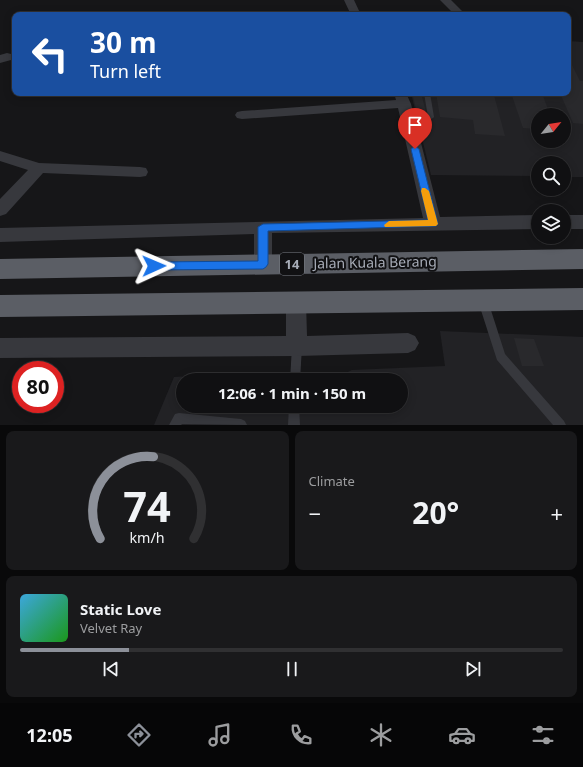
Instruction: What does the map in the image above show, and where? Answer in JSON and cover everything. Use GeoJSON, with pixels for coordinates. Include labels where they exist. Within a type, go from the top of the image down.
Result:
{"type":"FeatureCollection","features":[{"type":"Feature","properties":{"kind":"highway","name":"Jalan Kuala Berang"},"geometry":{"type":"LineString","coordinates":[[0,268],[583,259]]}},
{"type":"Feature","properties":{"kind":"highway"},"geometry":{"type":"LineString","coordinates":[[0,306],[583,299]]}},
{"type":"Feature","properties":{"kind":"street"},"geometry":{"type":"LineString","coordinates":[[349,0],[355,12]]}},
{"type":"Feature","properties":{"kind":"street"},"geometry":{"type":"LineString","coordinates":[[445,0],[458,12]]}},
{"type":"Feature","properties":{"kind":"street"},"geometry":{"type":"LineString","coordinates":[[242,114],[402,98],[433,224]]}},
{"type":"Feature","properties":{"kind":"street"},"geometry":{"type":"LineString","coordinates":[[0,156],[39,168],[140,172]]}},
{"type":"Feature","properties":{"kind":"street"},"geometry":{"type":"LineString","coordinates":[[0,210],[16,191],[39,168]]}},
{"type":"Feature","properties":{"kind":"street"},"geometry":{"type":"LineString","coordinates":[[0,235],[263,227],[531,222]]}},
{"type":"Feature","properties":{"kind":"street"},"geometry":{"type":"LineString","coordinates":[[571,222],[583,222]]}},
{"type":"Feature","properties":{"kind":"street"},"geometry":{"type":"LineString","coordinates":[[263,227],[263,264]]}},
{"type":"Feature","properties":{"kind":"street"},"geometry":{"type":"LineString","coordinates":[[296,302],[297,346]]}},
{"type":"Feature","properties":{"kind":"street"},"geometry":{"type":"LineString","coordinates":[[0,348],[297,346],[408,343]]}},
{"type":"Feature","properties":{"kind":"lane"},"geometry":{"type":"LineString","coordinates":[[428,96],[431,117]]}},
{"type":"Feature","properties":{"kind":"lane"},"geometry":{"type":"LineString","coordinates":[[483,300],[501,357],[560,425]]}},
{"type":"Feature","properties":{"kind":"lane"},"geometry":{"type":"LineString","coordinates":[[296,373],[297,346]]}},
{"type":"Feature","properties":{"kind":"lane"},"geometry":{"type":"LineString","coordinates":[[294,413],[294,425]]}},
{"type":"Feature","properties":{"kind":"lane"},"geometry":{"type":"LineString","coordinates":[[175,425],[179,418],[239,425]]}},
{"type":"Feature","properties":{"kind":"shaded area"},"geometry":{"type":"Polygon","coordinates":[[[571,41],[583,42],[583,177],[571,177],[571,156],[531,156],[531,176],[431,175],[412,96],[571,96],[571,41]]]}},
{"type":"Feature","properties":{"kind":"shaded area"},"geometry":{"type":"Polygon","coordinates":[[[440,331],[583,337],[583,425],[154,425],[174,377],[176,377],[176,413],[408,413],[408,373],[346,373],[352,370],[445,366],[440,331]]]}},
{"type":"Feature","properties":{"kind":"building"},"geometry":{"type":"Polygon","coordinates":[[[571,63],[580,81],[583,81],[583,124],[573,123],[571,118],[571,108],[566,108],[561,96],[571,96],[571,63]]]}},
{"type":"Feature","properties":{"kind":"building"},"geometry":{"type":"Polygon","coordinates":[[[413,96],[422,96],[430,128],[421,128],[413,96]]]}},
{"type":"Feature","properties":{"kind":"building"},"geometry":{"type":"Polygon","coordinates":[[[436,96],[494,96],[505,136],[475,134],[473,120],[440,117],[436,96]]]}},
{"type":"Feature","properties":{"kind":"building"},"geometry":{"type":"Polygon","coordinates":[[[512,96],[543,96],[547,108],[531,108],[531,129],[523,128],[512,96]]]}},
{"type":"Feature","properties":{"kind":"building"},"geometry":{"type":"Polygon","coordinates":[[[514,338],[534,339],[544,366],[522,366],[514,338]]]}},
{"type":"Feature","properties":{"kind":"slow traffic"},"geometry":{"type":"LineString","coordinates":[[389,225],[433,224],[425,191]]}},
{"type":"Feature","properties":{"kind":"route"},"geometry":{"type":"LineString","coordinates":[[154,266],[263,264],[263,227],[433,224],[415,149]]}}]}
